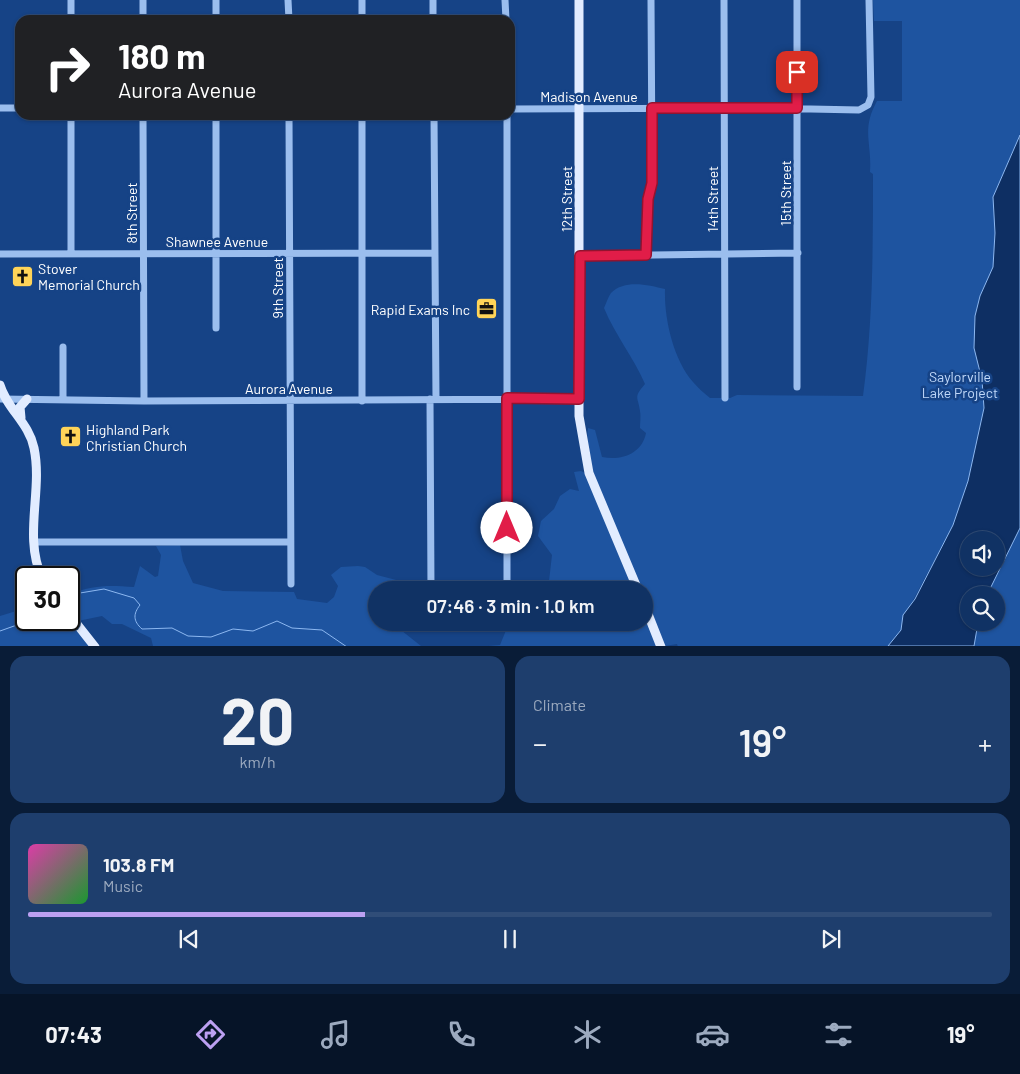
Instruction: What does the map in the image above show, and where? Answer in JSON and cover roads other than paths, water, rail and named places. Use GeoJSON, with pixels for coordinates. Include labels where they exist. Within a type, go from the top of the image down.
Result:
{"type":"FeatureCollection","features":[{"type":"Feature","properties":{"kind":"main road","name":"12th Street"},"geometry":{"type":"LineString","coordinates":[[578,0],[579,399],[583,440],[589,473],[634,581]]}},
{"type":"Feature","properties":{"kind":"main road"},"geometry":{"type":"LineString","coordinates":[[0,385],[3,398],[22,420],[31,435],[35,452],[34,542],[38,566]]}},
{"type":"Feature","properties":{"kind":"main road"},"geometry":{"type":"LineString","coordinates":[[22,420],[20,407],[27,399]]}},
{"type":"Feature","properties":{"kind":"main road"},"geometry":{"type":"LineString","coordinates":[[653,626],[661,646]]}},
{"type":"Feature","properties":{"kind":"main road"},"geometry":{"type":"LineString","coordinates":[[80,628],[95,646]]}},
{"type":"Feature","properties":{"kind":"street"},"geometry":{"type":"LineString","coordinates":[[71,0],[71,15]]}},
{"type":"Feature","properties":{"kind":"street"},"geometry":{"type":"LineString","coordinates":[[143,0],[144,15]]}},
{"type":"Feature","properties":{"kind":"street"},"geometry":{"type":"LineString","coordinates":[[216,0],[216,15]]}},
{"type":"Feature","properties":{"kind":"street"},"geometry":{"type":"LineString","coordinates":[[288,0],[288,15]]}},
{"type":"Feature","properties":{"kind":"street"},"geometry":{"type":"LineString","coordinates":[[362,0],[362,15]]}},
{"type":"Feature","properties":{"kind":"street"},"geometry":{"type":"LineString","coordinates":[[433,0],[433,15]]}},
{"type":"Feature","properties":{"kind":"street"},"geometry":{"type":"LineString","coordinates":[[506,0],[506,15]]}},
{"type":"Feature","properties":{"kind":"street"},"geometry":{"type":"LineString","coordinates":[[646,255],[646,216],[652,183],[651,0]]}},
{"type":"Feature","properties":{"kind":"street","name":"14th Street"},"geometry":{"type":"LineString","coordinates":[[724,0],[725,398]]}},
{"type":"Feature","properties":{"kind":"street","name":"15th Street"},"geometry":{"type":"LineString","coordinates":[[797,0],[797,387]]}},
{"type":"Feature","properties":{"kind":"street","name":"Madison Avenue"},"geometry":{"type":"LineString","coordinates":[[515,109],[797,108],[859,110],[867,106],[871,98],[869,0]]}},
{"type":"Feature","properties":{"kind":"street"},"geometry":{"type":"LineString","coordinates":[[0,108],[15,108]]}},
{"type":"Feature","properties":{"kind":"street"},"geometry":{"type":"LineString","coordinates":[[71,120],[71,254]]}},
{"type":"Feature","properties":{"kind":"street","name":"8th Street"},"geometry":{"type":"LineString","coordinates":[[144,120],[144,401]]}},
{"type":"Feature","properties":{"kind":"street"},"geometry":{"type":"LineString","coordinates":[[216,120],[216,328]]}},
{"type":"Feature","properties":{"kind":"street","name":"9th Street"},"geometry":{"type":"LineString","coordinates":[[289,120],[289,401],[292,584]]}},
{"type":"Feature","properties":{"kind":"street"},"geometry":{"type":"LineString","coordinates":[[362,120],[362,401]]}},
{"type":"Feature","properties":{"kind":"street"},"geometry":{"type":"LineString","coordinates":[[431,581],[435,253],[434,120]]}},
{"type":"Feature","properties":{"kind":"street"},"geometry":{"type":"LineString","coordinates":[[507,120],[507,581]]}},
{"type":"Feature","properties":{"kind":"street","name":"Shawnee Avenue"},"geometry":{"type":"LineString","coordinates":[[0,254],[435,253]]}},
{"type":"Feature","properties":{"kind":"street"},"geometry":{"type":"LineString","coordinates":[[580,256],[798,253]]}},
{"type":"Feature","properties":{"kind":"street"},"geometry":{"type":"LineString","coordinates":[[63,347],[63,400]]}},
{"type":"Feature","properties":{"kind":"street","name":"Aurora Avenue"},"geometry":{"type":"LineString","coordinates":[[3,398],[144,401],[579,399]]}},
{"type":"Feature","properties":{"kind":"street"},"geometry":{"type":"LineString","coordinates":[[34,542],[290,542]]}},
{"type":"Feature","properties":{"kind":"waterway"},"geometry":{"type":"LineString","coordinates":[[80,593],[104,589],[134,598],[140,605],[135,617],[142,629],[172,628],[188,636],[211,637],[233,629],[253,631],[277,621],[292,628],[322,630],[346,646]]}},
{"type":"Feature","properties":{"kind":"waterway"},"geometry":{"type":"LineString","coordinates":[[0,631],[15,626]]}},
{"type":"Feature","properties":{"kind":"place","name":"Stover Memorial Church"},"geometry":{"type":"Point","coordinates":[22,276]}},
{"type":"Feature","properties":{"kind":"place","name":"Rapid Exams Inc"},"geometry":{"type":"Point","coordinates":[486,309]}},
{"type":"Feature","properties":{"kind":"place","name":"Highland Park Christian Church"},"geometry":{"type":"Point","coordinates":[70,437]}},
{"type":"Feature","properties":{"kind":"park label","name":"Saylorville Lake Project"},"geometry":{"type":"Point","coordinates":[960,384]}}]}
